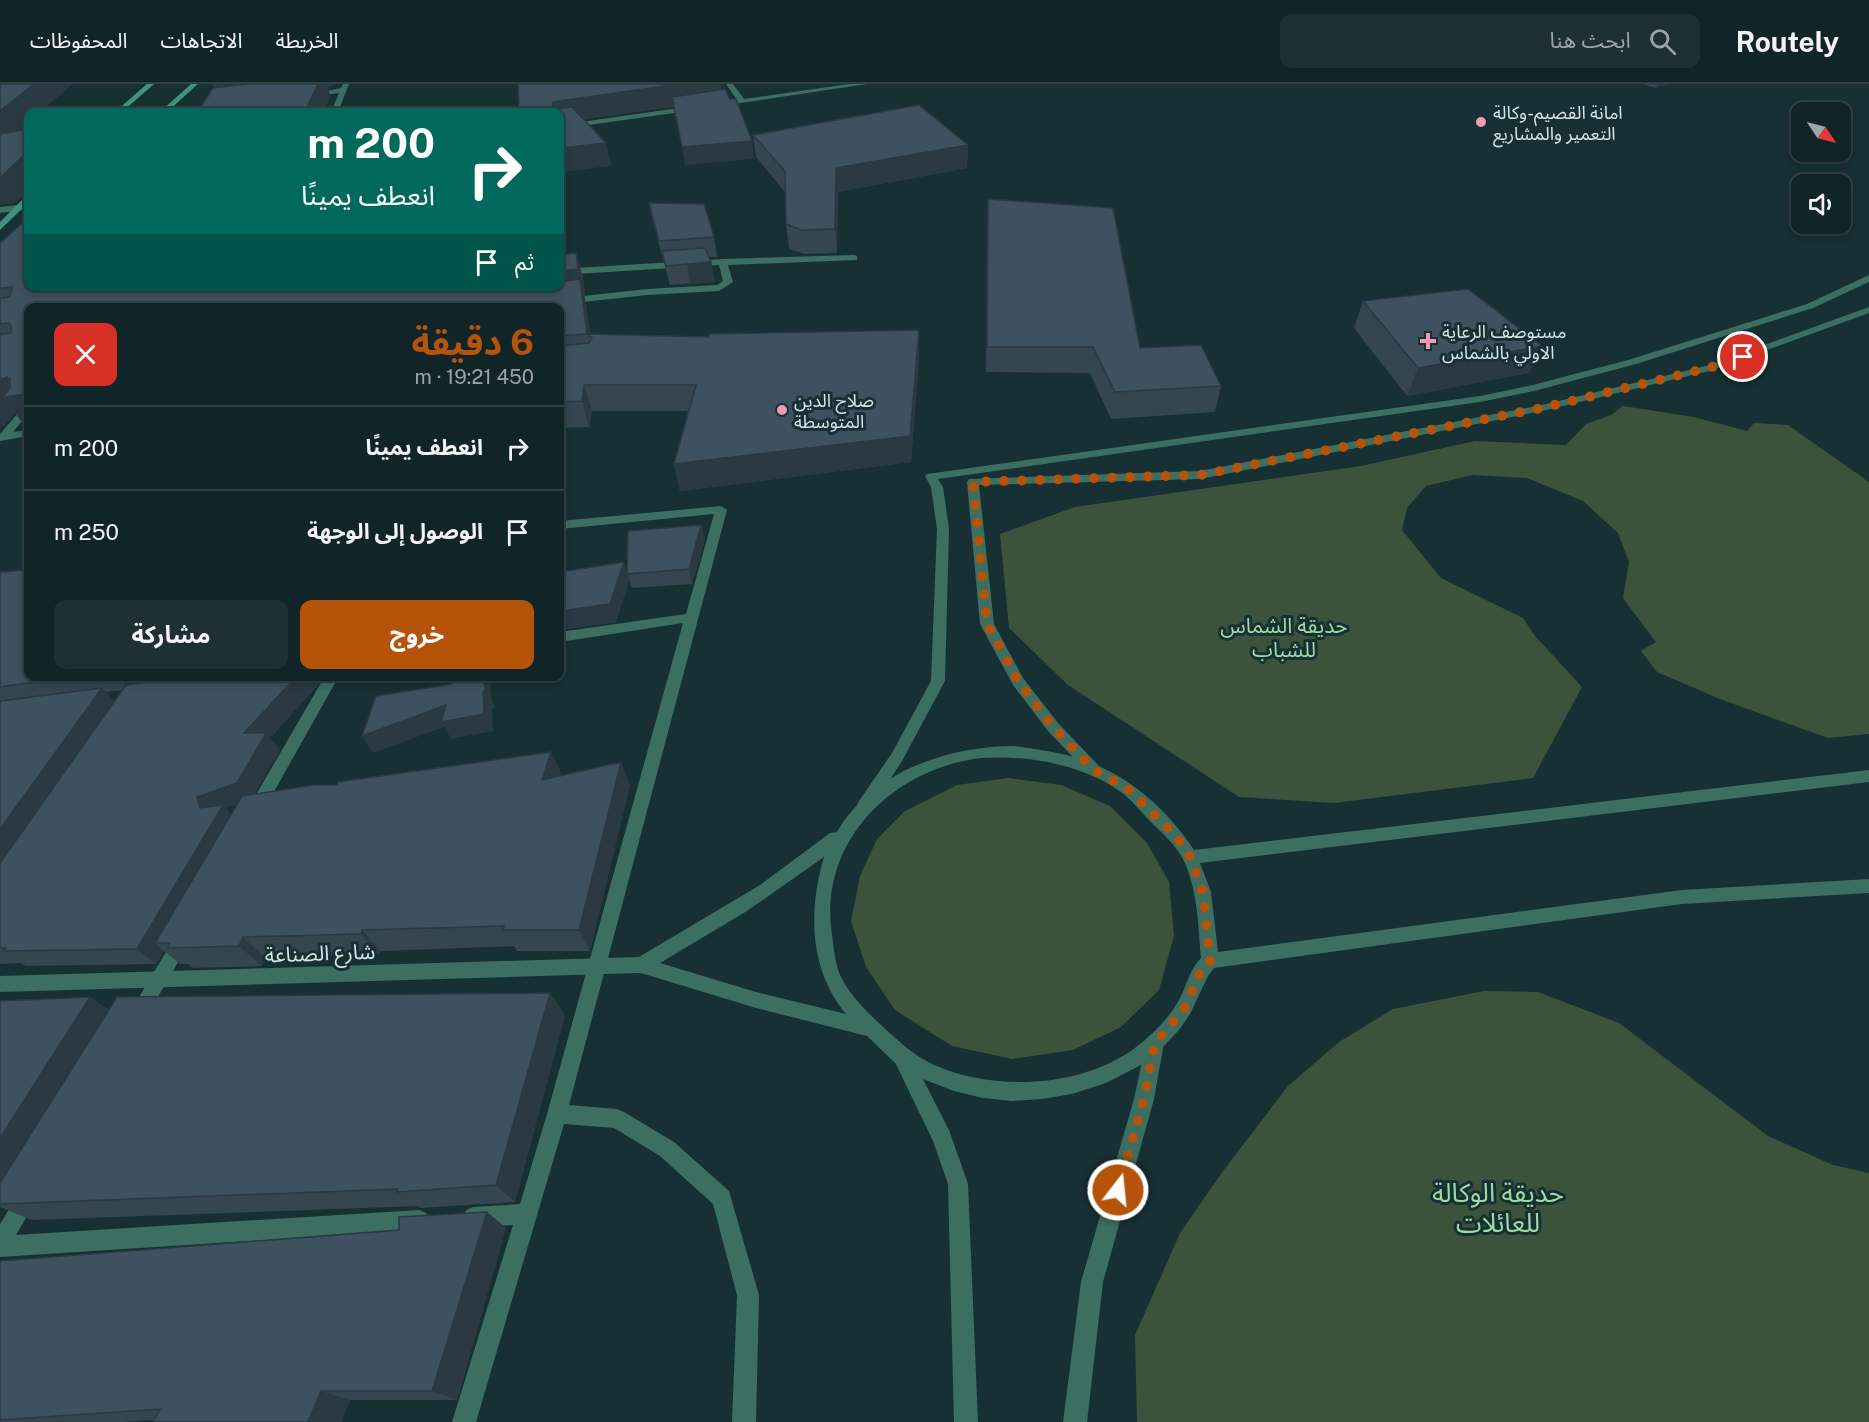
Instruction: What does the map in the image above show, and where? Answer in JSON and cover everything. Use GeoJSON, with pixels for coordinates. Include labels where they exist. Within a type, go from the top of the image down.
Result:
{"type":"FeatureCollection","features":[{"type":"Feature","properties":{"kind":"main road"},"geometry":{"type":"LineString","coordinates":[[123,108],[151,84]]}},
{"type":"Feature","properties":{"kind":"main road"},"geometry":{"type":"LineString","coordinates":[[168,108],[195,84]]}},
{"type":"Feature","properties":{"kind":"main road"},"geometry":{"type":"LineString","coordinates":[[0,227],[24,207]]}},
{"type":"Feature","properties":{"kind":"street"},"geometry":{"type":"LineString","coordinates":[[729,84],[742,101]]}},
{"type":"Feature","properties":{"kind":"street"},"geometry":{"type":"LineString","coordinates":[[564,127],[864,84]]}},
{"type":"Feature","properties":{"kind":"street"},"geometry":{"type":"LineString","coordinates":[[298,96],[346,86]]}},
{"type":"Feature","properties":{"kind":"street"},"geometry":{"type":"LineString","coordinates":[[337,108],[346,86]]}},
{"type":"Feature","properties":{"kind":"street"},"geometry":{"type":"LineString","coordinates":[[206,108],[230,105]]}},
{"type":"Feature","properties":{"kind":"street"},"geometry":{"type":"LineString","coordinates":[[0,210],[24,207]]}},
{"type":"Feature","properties":{"kind":"street"},"geometry":{"type":"LineString","coordinates":[[564,272],[723,262],[854,258]]}},
{"type":"Feature","properties":{"kind":"street"},"geometry":{"type":"LineString","coordinates":[[550,303],[647,292],[719,288],[728,282],[723,262]]}},
{"type":"Feature","properties":{"kind":"street"},"geometry":{"type":"LineString","coordinates":[[1869,278],[1810,306],[1632,362],[1534,388],[1480,399],[931,476],[937,487],[943,529],[938,681],[897,757],[845,831],[831,857],[819,900],[827,962],[834,980],[852,1010],[901,1056],[940,1077],[973,1086],[1024,1091],[1052,1090],[1106,1074],[1128,1063],[1155,1043],[1184,1009],[1203,966],[1210,961],[1682,897],[1869,886]]}},
{"type":"Feature","properties":{"kind":"street"},"geometry":{"type":"LineString","coordinates":[[1095,771],[1053,727],[1018,681],[987,624],[973,482],[1211,473],[1542,408],[1709,368],[1869,310]]}},
{"type":"Feature","properties":{"kind":"street"},"geometry":{"type":"LineString","coordinates":[[2,437],[24,412]]}},
{"type":"Feature","properties":{"kind":"street"},"geometry":{"type":"LineString","coordinates":[[2,437],[24,434]]}},
{"type":"Feature","properties":{"kind":"street"},"geometry":{"type":"LineString","coordinates":[[464,1422],[557,1113],[721,510],[564,525]]}},
{"type":"Feature","properties":{"kind":"street"},"geometry":{"type":"LineString","coordinates":[[564,636],[690,618]]}},
{"type":"Feature","properties":{"kind":"street"},"geometry":{"type":"LineString","coordinates":[[246,828],[329,681]]}},
{"type":"Feature","properties":{"kind":"street"},"geometry":{"type":"LineString","coordinates":[[863,808],[890,786],[915,771],[971,754],[1015,752],[1043,755],[1069,761],[1095,771],[1127,788],[1176,836],[1190,857],[1203,892],[1210,961]]}},
{"type":"Feature","properties":{"kind":"street"},"geometry":{"type":"LineString","coordinates":[[1190,857],[1869,776]]}},
{"type":"Feature","properties":{"kind":"street"},"geometry":{"type":"LineString","coordinates":[[640,965],[746,905],[801,869],[845,831]]}},
{"type":"Feature","properties":{"kind":"street"},"geometry":{"type":"LineString","coordinates":[[128,1030],[188,929]]}},
{"type":"Feature","properties":{"kind":"street"},"geometry":{"type":"LineString","coordinates":[[640,965],[795,1012],[873,1029]]}},
{"type":"Feature","properties":{"kind":"street","name":"شارع الصناعة"},"geometry":{"type":"LineString","coordinates":[[0,984],[640,965]]}},
{"type":"Feature","properties":{"kind":"street"},"geometry":{"type":"LineString","coordinates":[[1075,1422],[1092,1282],[1144,1099],[1155,1043]]}},
{"type":"Feature","properties":{"kind":"street"},"geometry":{"type":"LineString","coordinates":[[901,1056],[942,1137],[958,1184],[966,1422]]}},
{"type":"Feature","properties":{"kind":"street"},"geometry":{"type":"LineString","coordinates":[[557,1113],[617,1119],[668,1149],[722,1198],[748,1295],[744,1422]]}},
{"type":"Feature","properties":{"kind":"street"},"geometry":{"type":"LineString","coordinates":[[0,1245],[37,1183]]}},
{"type":"Feature","properties":{"kind":"street"},"geometry":{"type":"LineString","coordinates":[[0,1245],[527,1214]]}},
{"type":"Feature","properties":{"kind":"green space","name":"حديقة الشماس للشباب"},"geometry":{"type":"Polygon","coordinates":[[[1623,406],[1694,417],[1747,431],[1754,423],[1788,425],[1869,482],[1869,734],[1828,738],[1720,699],[1657,672],[1641,651],[1656,642],[1623,598],[1629,562],[1618,533],[1583,501],[1527,478],[1472,475],[1426,486],[1407,508],[1402,530],[1441,578],[1523,618],[1535,636],[1582,687],[1533,778],[1334,803],[1239,797],[1068,685],[1009,628],[1000,534],[1075,507],[1361,466],[1475,441],[1566,445],[1586,424],[1611,415],[1623,406]]]}},
{"type":"Feature","properties":{"kind":"green space"},"geometry":{"type":"Polygon","coordinates":[[[1008,778],[1061,785],[1110,806],[1147,843],[1169,882],[1174,936],[1159,990],[1121,1027],[1073,1050],[1012,1059],[952,1046],[895,1010],[866,967],[851,921],[860,876],[877,839],[905,811],[957,785],[1008,778]]]}},
{"type":"Feature","properties":{"kind":"green space","name":"حديقة الوكالة للعائلات"},"geometry":{"type":"Polygon","coordinates":[[[1484,991],[1538,992],[1619,1023],[1768,1136],[1833,1165],[1869,1173],[1869,1422],[1137,1422],[1135,1335],[1180,1233],[1223,1171],[1288,1086],[1339,1042],[1393,1009],[1484,991]]]}},
{"type":"Feature","properties":{"kind":"building"},"geometry":{"type":"Polygon","coordinates":[[[0,84],[34,84],[0,111],[0,84]]]}},
{"type":"Feature","properties":{"kind":"building"},"geometry":{"type":"Polygon","coordinates":[[[246,84],[318,84],[307,108],[200,108],[213,88],[246,84]]]}},
{"type":"Feature","properties":{"kind":"building"},"geometry":{"type":"Polygon","coordinates":[[[518,84],[679,84],[553,102],[554,108],[519,108],[518,84]]]}},
{"type":"Feature","properties":{"kind":"building"},"geometry":{"type":"Polygon","coordinates":[[[725,89],[730,99],[736,99],[752,141],[682,147],[672,97],[725,89]]]}},
{"type":"Feature","properties":{"kind":"building"},"geometry":{"type":"Polygon","coordinates":[[[919,105],[968,145],[836,168],[835,229],[802,230],[786,224],[785,171],[753,135],[919,105]]]}},
{"type":"Feature","properties":{"kind":"building"},"geometry":{"type":"Polygon","coordinates":[[[572,107],[606,143],[564,148],[564,108],[572,107]]]}},
{"type":"Feature","properties":{"kind":"building"},"geometry":{"type":"Polygon","coordinates":[[[24,130],[24,155],[0,178],[0,134],[24,130]]]}},
{"type":"Feature","properties":{"kind":"building"},"geometry":{"type":"Polygon","coordinates":[[[988,199],[1113,208],[1140,348],[1201,345],[1221,386],[1115,392],[1093,347],[987,347],[988,199]]]}},
{"type":"Feature","properties":{"kind":"building"},"geometry":{"type":"Polygon","coordinates":[[[649,203],[704,204],[714,237],[659,241],[649,203]]]}},
{"type":"Feature","properties":{"kind":"building"},"geometry":{"type":"Polygon","coordinates":[[[24,222],[24,291],[564,291],[564,281],[580,279],[587,334],[564,336],[564,303],[24,303],[24,394],[3,397],[10,388],[10,379],[7,377],[0,381],[0,334],[11,333],[11,326],[9,323],[0,324],[0,298],[10,297],[12,287],[0,288],[0,243],[24,222]]]}},
{"type":"Feature","properties":{"kind":"building"},"geometry":{"type":"Polygon","coordinates":[[[705,248],[711,262],[666,266],[662,251],[705,248]]]}},
{"type":"Feature","properties":{"kind":"building"},"geometry":{"type":"Polygon","coordinates":[[[576,253],[578,269],[564,271],[564,254],[576,253]]]}},
{"type":"Feature","properties":{"kind":"building"},"geometry":{"type":"Polygon","coordinates":[[[1468,289],[1542,346],[1418,368],[1363,301],[1468,289]]]}},
{"type":"Feature","properties":{"kind":"building"},"geometry":{"type":"Polygon","coordinates":[[[919,330],[910,436],[674,464],[696,385],[584,385],[582,401],[564,402],[564,346],[589,343],[592,338],[587,334],[709,337],[709,334],[919,330]]]}},
{"type":"Feature","properties":{"kind":"building"},"geometry":{"type":"Polygon","coordinates":[[[701,525],[689,569],[627,574],[628,531],[701,525]]]}},
{"type":"Feature","properties":{"kind":"building"},"geometry":{"type":"Polygon","coordinates":[[[624,562],[610,604],[564,610],[564,571],[624,562]]]}},
{"type":"Feature","properties":{"kind":"building"},"geometry":{"type":"Polygon","coordinates":[[[24,570],[24,681],[42,681],[0,687],[0,572],[24,570]]]}},
{"type":"Feature","properties":{"kind":"building"},"geometry":{"type":"Polygon","coordinates":[[[155,681],[292,681],[244,733],[266,733],[237,783],[197,797],[200,808],[223,805],[137,949],[3,951],[6,948],[0,948],[0,863],[126,685],[155,681]]]}},
{"type":"Feature","properties":{"kind":"building"},"geometry":{"type":"Polygon","coordinates":[[[453,681],[483,681],[486,690],[483,692],[484,714],[441,722],[446,705],[362,736],[376,696],[452,684],[453,681]]]}},
{"type":"Feature","properties":{"kind":"building"},"geometry":{"type":"Polygon","coordinates":[[[102,688],[0,829],[0,701],[102,688]]]}},
{"type":"Feature","properties":{"kind":"building"},"geometry":{"type":"Polygon","coordinates":[[[551,752],[542,780],[621,762],[579,930],[503,930],[504,926],[362,930],[361,934],[243,937],[239,946],[168,948],[170,943],[155,943],[242,796],[314,785],[337,785],[338,782],[551,752]]]}},
{"type":"Feature","properties":{"kind":"building"},"geometry":{"type":"Polygon","coordinates":[[[550,993],[496,1185],[397,1192],[397,1189],[0,1204],[0,1183],[117,997],[550,993]]]}},
{"type":"Feature","properties":{"kind":"building"},"geometry":{"type":"Polygon","coordinates":[[[90,997],[0,1138],[0,1001],[90,997]]]}},
{"type":"Feature","properties":{"kind":"building"},"geometry":{"type":"Polygon","coordinates":[[[487,1212],[432,1391],[321,1391],[308,1422],[153,1422],[160,1409],[0,1420],[0,1261],[399,1230],[399,1217],[487,1212]]]}},
{"type":"Feature","properties":{"kind":"place","name":"امانة القصيم-وكالة التعمير والمشاريع"},"geometry":{"type":"Point","coordinates":[1481,122]}},
{"type":"Feature","properties":{"kind":"place","name":"مستوصف الرعاية الاولي بالشماس"},"geometry":{"type":"Point","coordinates":[1428,341]}},
{"type":"Feature","properties":{"kind":"place","name":"صلاح الدين المتوسطة"},"geometry":{"type":"Point","coordinates":[782,410]}},
{"type":"Feature","properties":{"kind":"route"},"geometry":{"type":"LineString","coordinates":[[1118,1190],[1144,1099],[1155,1043],[1184,1009],[1203,966],[1210,961],[1203,892],[1190,857],[1176,836],[1127,788],[1095,771],[1053,727],[1018,681],[987,624],[973,482],[1200,475],[1542,408],[1709,368],[1743,357]]}}]}
